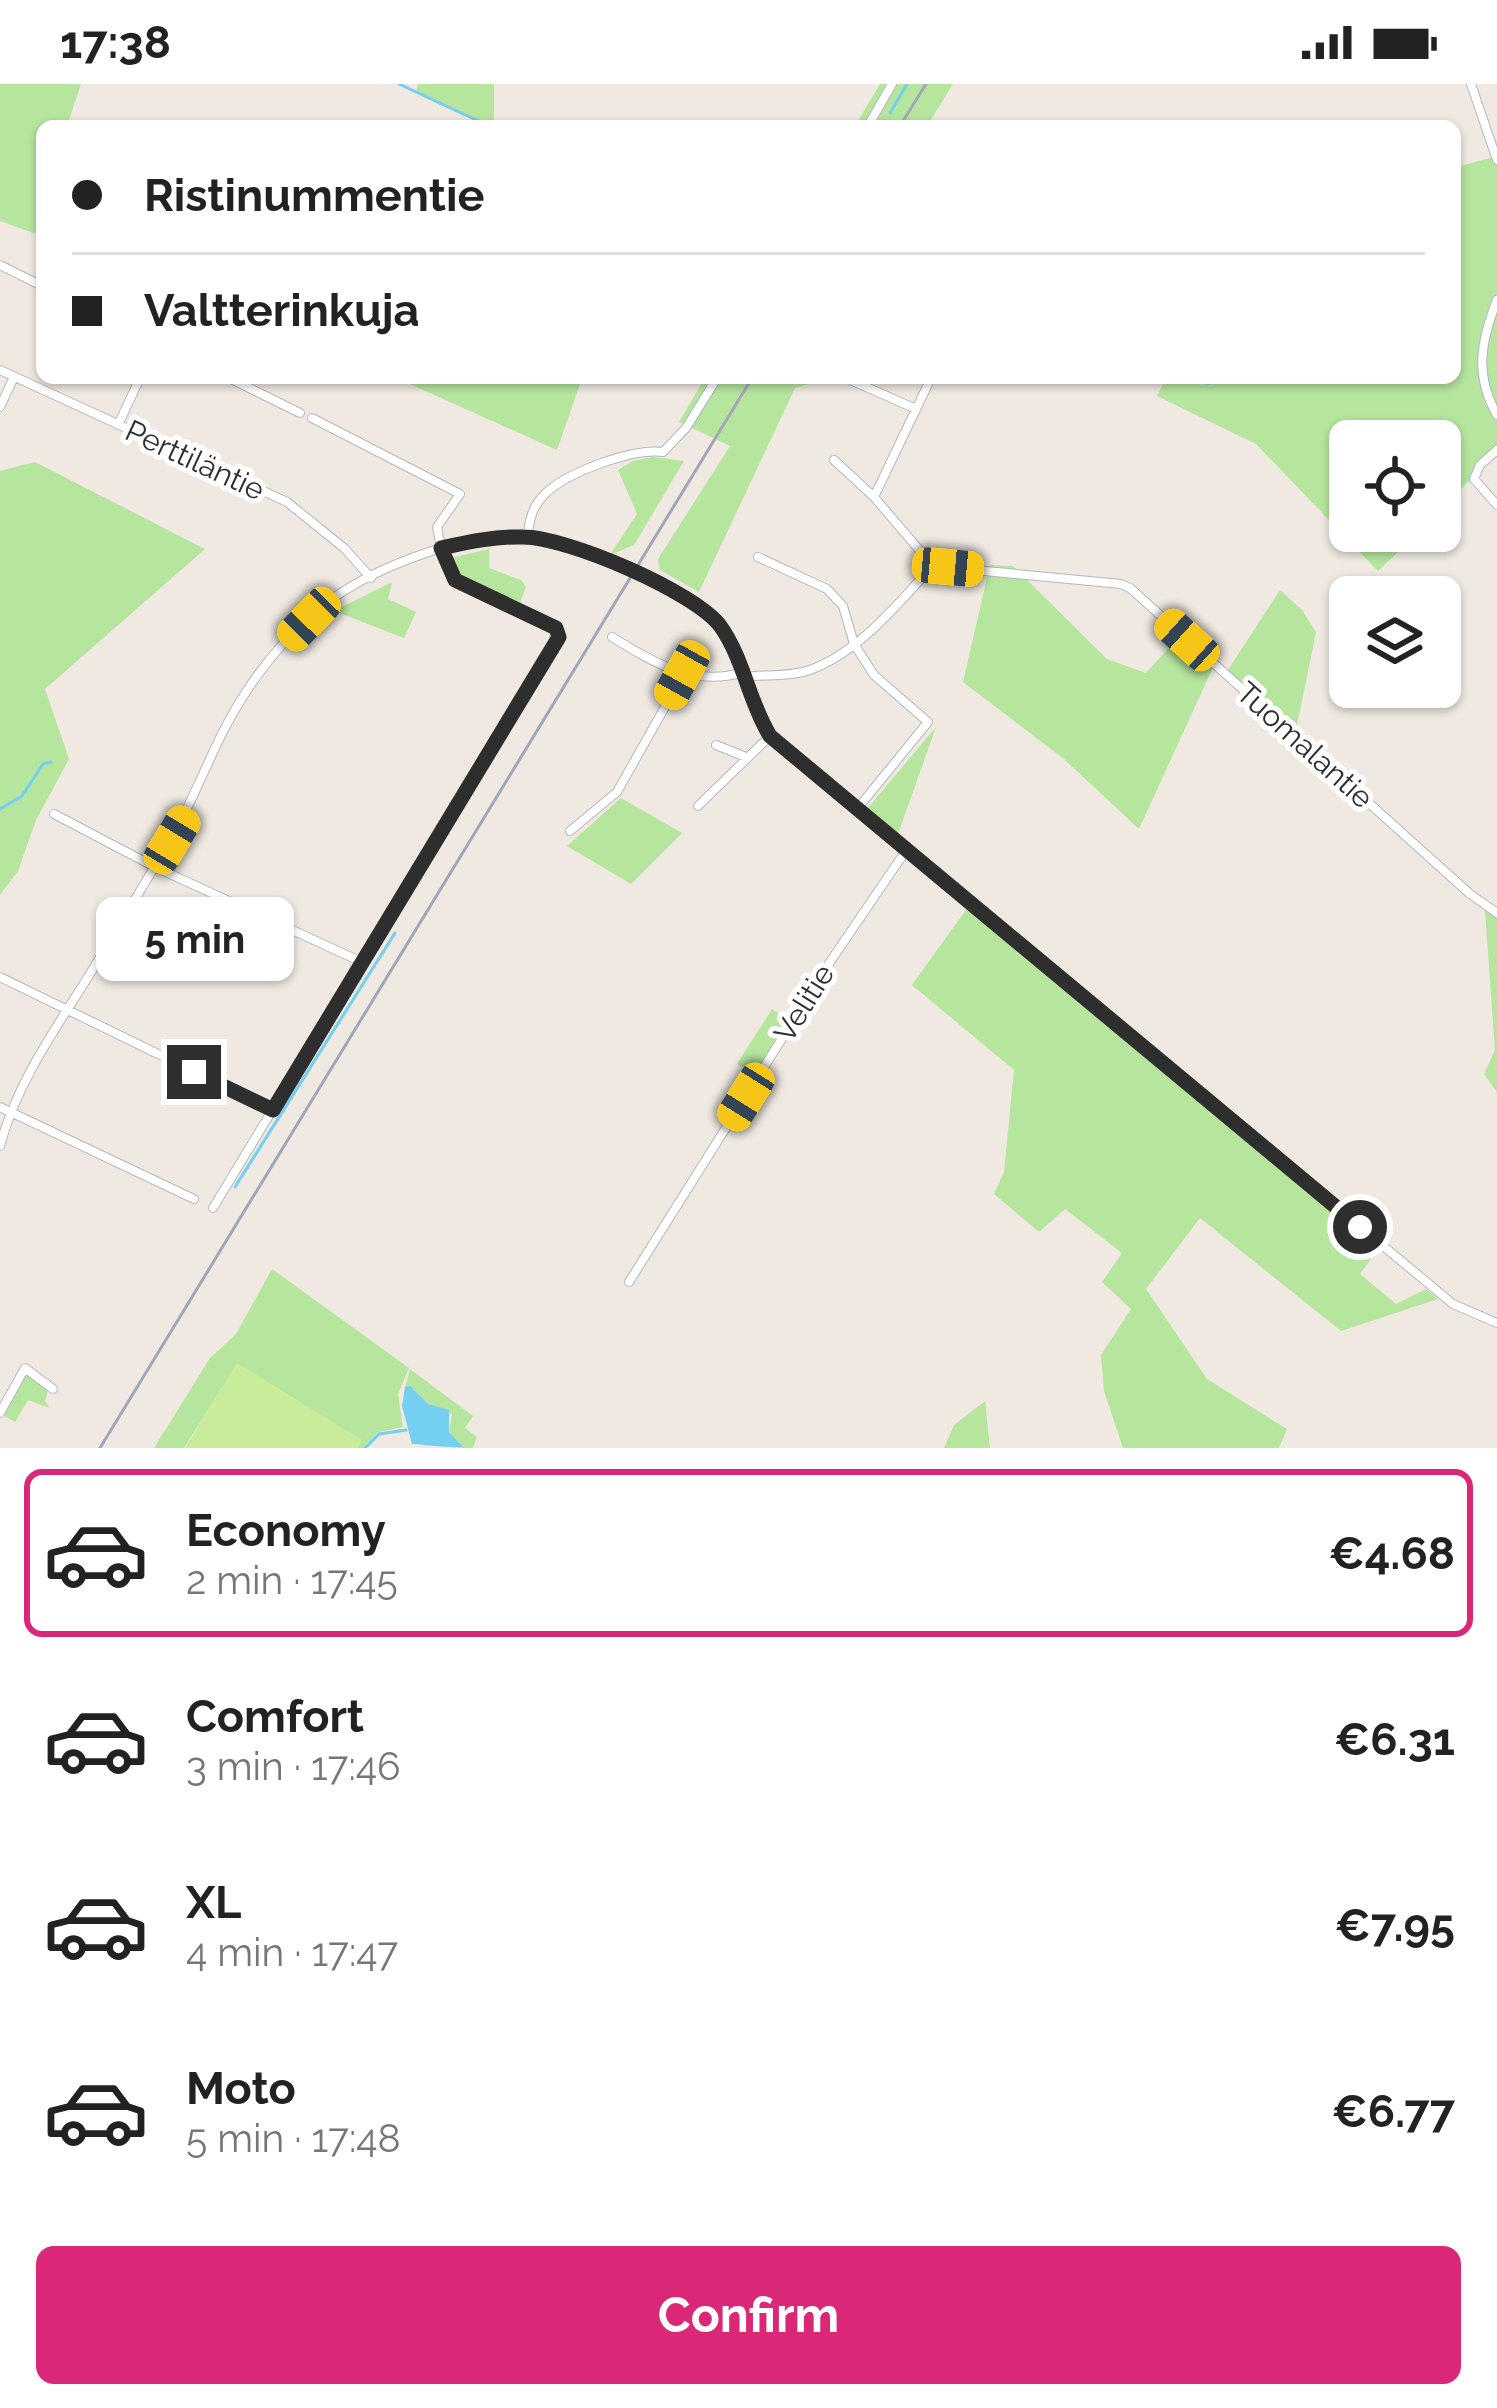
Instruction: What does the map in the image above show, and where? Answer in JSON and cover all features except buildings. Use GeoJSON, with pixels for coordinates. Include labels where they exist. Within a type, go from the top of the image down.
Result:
{"type":"FeatureCollection","features":[{"type":"Feature","properties":{"kind":"street"},"geometry":{"type":"LineString","coordinates":[[871,120],[892,84]]}},
{"type":"Feature","properties":{"kind":"street"},"geometry":{"type":"LineString","coordinates":[[1472,84],[1497,160]]}},
{"type":"Feature","properties":{"kind":"street"},"geometry":{"type":"LineString","coordinates":[[0,266],[36,283]]}},
{"type":"Feature","properties":{"kind":"street"},"geometry":{"type":"LineString","coordinates":[[1497,300],[1480,360],[1497,415]]}},
{"type":"Feature","properties":{"kind":"street","name":"Perttiläntie"},"geometry":{"type":"LineString","coordinates":[[0,370],[287,502],[344,548],[371,578]]}},
{"type":"Feature","properties":{"kind":"street"},"geometry":{"type":"LineString","coordinates":[[0,407],[14,377]]}},
{"type":"Feature","properties":{"kind":"street"},"geometry":{"type":"LineString","coordinates":[[118,425],[137,384]]}},
{"type":"Feature","properties":{"kind":"street"},"geometry":{"type":"LineString","coordinates":[[242,384],[300,412]]}},
{"type":"Feature","properties":{"kind":"street"},"geometry":{"type":"LineString","coordinates":[[527,536],[536,505],[562,481],[640,450],[663,452],[686,428],[712,384]]}},
{"type":"Feature","properties":{"kind":"street"},"geometry":{"type":"LineString","coordinates":[[860,384],[916,409]]}},
{"type":"Feature","properties":{"kind":"street"},"geometry":{"type":"LineString","coordinates":[[874,497],[928,384]]}},
{"type":"Feature","properties":{"kind":"street"},"geometry":{"type":"LineString","coordinates":[[213,1208],[559,637],[556,628],[455,580],[437,527],[460,494],[312,418]]}},
{"type":"Feature","properties":{"kind":"street"},"geometry":{"type":"LineString","coordinates":[[1497,450],[1480,465],[1474,478],[1497,505]]}},
{"type":"Feature","properties":{"kind":"street"},"geometry":{"type":"LineString","coordinates":[[754,676],[809,670],[854,644],[933,566],[874,497],[834,460]]}},
{"type":"Feature","properties":{"kind":"street"},"geometry":{"type":"LineString","coordinates":[[0,1146],[27,1075],[194,801],[222,733],[260,673],[333,598],[371,578],[441,548],[527,536],[680,591],[719,623],[770,736],[1453,1304],[1497,1324]]}},
{"type":"Feature","properties":{"kind":"street"},"geometry":{"type":"LineString","coordinates":[[758,557],[827,589],[842,606],[854,644],[874,675],[928,722],[858,808]]}},
{"type":"Feature","properties":{"kind":"street","name":"Tuomalantie"},"geometry":{"type":"LineString","coordinates":[[933,566],[1130,588],[1497,914]]}},
{"type":"Feature","properties":{"kind":"street"},"geometry":{"type":"LineString","coordinates":[[612,637],[682,675],[743,672]]}},
{"type":"Feature","properties":{"kind":"street"},"geometry":{"type":"LineString","coordinates":[[570,831],[617,792],[682,675]]}},
{"type":"Feature","properties":{"kind":"street"},"geometry":{"type":"LineString","coordinates":[[698,806],[770,736]]}},
{"type":"Feature","properties":{"kind":"street"},"geometry":{"type":"LineString","coordinates":[[716,745],[746,757]]}},
{"type":"Feature","properties":{"kind":"street"},"geometry":{"type":"LineString","coordinates":[[54,814],[155,867],[364,963]]}},
{"type":"Feature","properties":{"kind":"street","name":"Velitie"},"geometry":{"type":"LineString","coordinates":[[628,1282],[832,958],[907,849]]}},
{"type":"Feature","properties":{"kind":"street"},"geometry":{"type":"LineString","coordinates":[[0,977],[273,1110]]}},
{"type":"Feature","properties":{"kind":"street"},"geometry":{"type":"LineString","coordinates":[[0,1107],[194,1199]]}},
{"type":"Feature","properties":{"kind":"street"},"geometry":{"type":"LineString","coordinates":[[0,1413],[25,1368],[53,1389]]}},
{"type":"Feature","properties":{"kind":"green space"},"geometry":{"type":"Polygon","coordinates":[[[0,84],[81,84],[69,120],[36,120],[36,234],[0,221],[0,84]]]}},
{"type":"Feature","properties":{"kind":"green space"},"geometry":{"type":"Polygon","coordinates":[[[418,84],[494,84],[494,120],[476,120],[416,91],[418,84]]]}},
{"type":"Feature","properties":{"kind":"green space"},"geometry":{"type":"Polygon","coordinates":[[[880,84],[953,84],[931,120],[859,120],[880,84]]]}},
{"type":"Feature","properties":{"kind":"green space"},"geometry":{"type":"Polygon","coordinates":[[[1497,156],[1497,450],[1461,489],[1461,420],[1329,420],[1329,520],[1256,444],[1157,396],[1163,384],[1461,384],[1461,166],[1497,156]]]}},
{"type":"Feature","properties":{"kind":"green space"},"geometry":{"type":"Polygon","coordinates":[[[410,384],[580,384],[557,450],[410,384]]]}},
{"type":"Feature","properties":{"kind":"green space"},"geometry":{"type":"Polygon","coordinates":[[[701,384],[808,384],[795,388],[699,592],[660,570],[658,559],[730,446],[679,422],[701,384]]]}},
{"type":"Feature","properties":{"kind":"green space"},"geometry":{"type":"Polygon","coordinates":[[[653,457],[684,461],[634,545],[610,555],[637,514],[618,470],[653,457]]]}},
{"type":"Feature","properties":{"kind":"green space"},"geometry":{"type":"Polygon","coordinates":[[[35,462],[205,549],[45,689],[69,759],[36,820],[18,871],[0,895],[0,471],[35,462]]]}},
{"type":"Feature","properties":{"kind":"green space"},"geometry":{"type":"Polygon","coordinates":[[[489,549],[489,568],[521,580],[526,587],[519,606],[455,575],[451,558],[489,549]]]}},
{"type":"Feature","properties":{"kind":"green space"},"geometry":{"type":"Polygon","coordinates":[[[1360,552],[1398,552],[1378,571],[1360,552]]]}},
{"type":"Feature","properties":{"kind":"green space"},"geometry":{"type":"Polygon","coordinates":[[[990,565],[1013,566],[1107,659],[1146,673],[1182,633],[1215,663],[1139,829],[1064,759],[963,682],[990,565]]]}},
{"type":"Feature","properties":{"kind":"green space"},"geometry":{"type":"Polygon","coordinates":[[[392,582],[388,599],[416,612],[404,638],[334,611],[392,582]]]}},
{"type":"Feature","properties":{"kind":"green space"},"geometry":{"type":"Polygon","coordinates":[[[1280,590],[1302,610],[1316,632],[1295,735],[1226,673],[1280,590]]]}},
{"type":"Feature","properties":{"kind":"green space"},"geometry":{"type":"Polygon","coordinates":[[[936,727],[898,834],[867,809],[936,727]]]}},
{"type":"Feature","properties":{"kind":"green space"},"geometry":{"type":"Polygon","coordinates":[[[621,798],[682,833],[631,884],[567,846],[621,798]]]}},
{"type":"Feature","properties":{"kind":"green space"},"geometry":{"type":"Polygon","coordinates":[[[968,907],[1378,1249],[1360,1274],[1396,1304],[1426,1289],[1438,1299],[1341,1331],[1200,1218],[1146,1289],[1207,1379],[1287,1429],[1279,1448],[1123,1448],[1104,1391],[1101,1355],[1131,1309],[1102,1282],[1122,1253],[1065,1209],[1039,1232],[994,1194],[1004,1172],[1014,1070],[912,985],[968,907]]]}},
{"type":"Feature","properties":{"kind":"green space"},"geometry":{"type":"Polygon","coordinates":[[[1495,909],[1497,1092],[1484,1074],[1495,1050],[1485,911],[1495,909]]]}},
{"type":"Feature","properties":{"kind":"green space"},"geometry":{"type":"Polygon","coordinates":[[[772,1009],[791,1022],[757,1077],[737,1064],[772,1009]]]}},
{"type":"Feature","properties":{"kind":"green space"},"geometry":{"type":"Polygon","coordinates":[[[272,1269],[409,1368],[398,1394],[403,1427],[378,1432],[363,1448],[357,1448],[361,1441],[237,1364],[184,1448],[154,1448],[210,1358],[236,1334],[272,1269]]]}},
{"type":"Feature","properties":{"kind":"green space"},"geometry":{"type":"Polygon","coordinates":[[[237,1363],[362,1440],[357,1448],[185,1448],[237,1363]]]}},
{"type":"Feature","properties":{"kind":"green space"},"geometry":{"type":"Polygon","coordinates":[[[410,1369],[473,1416],[465,1428],[477,1437],[473,1448],[462,1448],[449,1432],[452,1414],[405,1387],[410,1369]]]}},
{"type":"Feature","properties":{"kind":"green space"},"geometry":{"type":"Polygon","coordinates":[[[26,1372],[48,1389],[45,1401],[50,1408],[28,1400],[15,1422],[3,1415],[26,1372]]]}},
{"type":"Feature","properties":{"kind":"green space"},"geometry":{"type":"Polygon","coordinates":[[[985,1401],[990,1448],[944,1448],[954,1425],[985,1401]]]}},
{"type":"Feature","properties":{"kind":"water"},"geometry":{"type":"Polygon","coordinates":[[[410,1386],[428,1404],[449,1410],[449,1432],[463,1447],[412,1444],[402,1406],[405,1387],[410,1386]]]}},
{"type":"Feature","properties":{"kind":"waterway"},"geometry":{"type":"LineString","coordinates":[[399,84],[476,120]]}},
{"type":"Feature","properties":{"kind":"waterway"},"geometry":{"type":"LineString","coordinates":[[890,113],[907,84]]}},
{"type":"Feature","properties":{"kind":"waterway"},"geometry":{"type":"LineString","coordinates":[[0,809],[22,796],[43,764],[51,762]]}},
{"type":"Feature","properties":{"kind":"waterway"},"geometry":{"type":"LineString","coordinates":[[235,1187],[395,933]]}},
{"type":"Feature","properties":{"kind":"waterway"},"geometry":{"type":"LineString","coordinates":[[365,1448],[379,1434],[406,1430]]}},
{"type":"Feature","properties":{"kind":"railway"},"geometry":{"type":"LineString","coordinates":[[904,120],[926,84]]}},
{"type":"Feature","properties":{"kind":"railway"},"geometry":{"type":"LineString","coordinates":[[100,1448],[748,384]]}},
{"type":"Feature","properties":{"kind":"route"},"geometry":{"type":"LineString","coordinates":[[194,1072],[273,1110],[559,637],[556,628],[455,580],[441,548],[527,536],[593,556],[680,591],[699,604],[730,642],[770,736],[1360,1227]]}}]}
